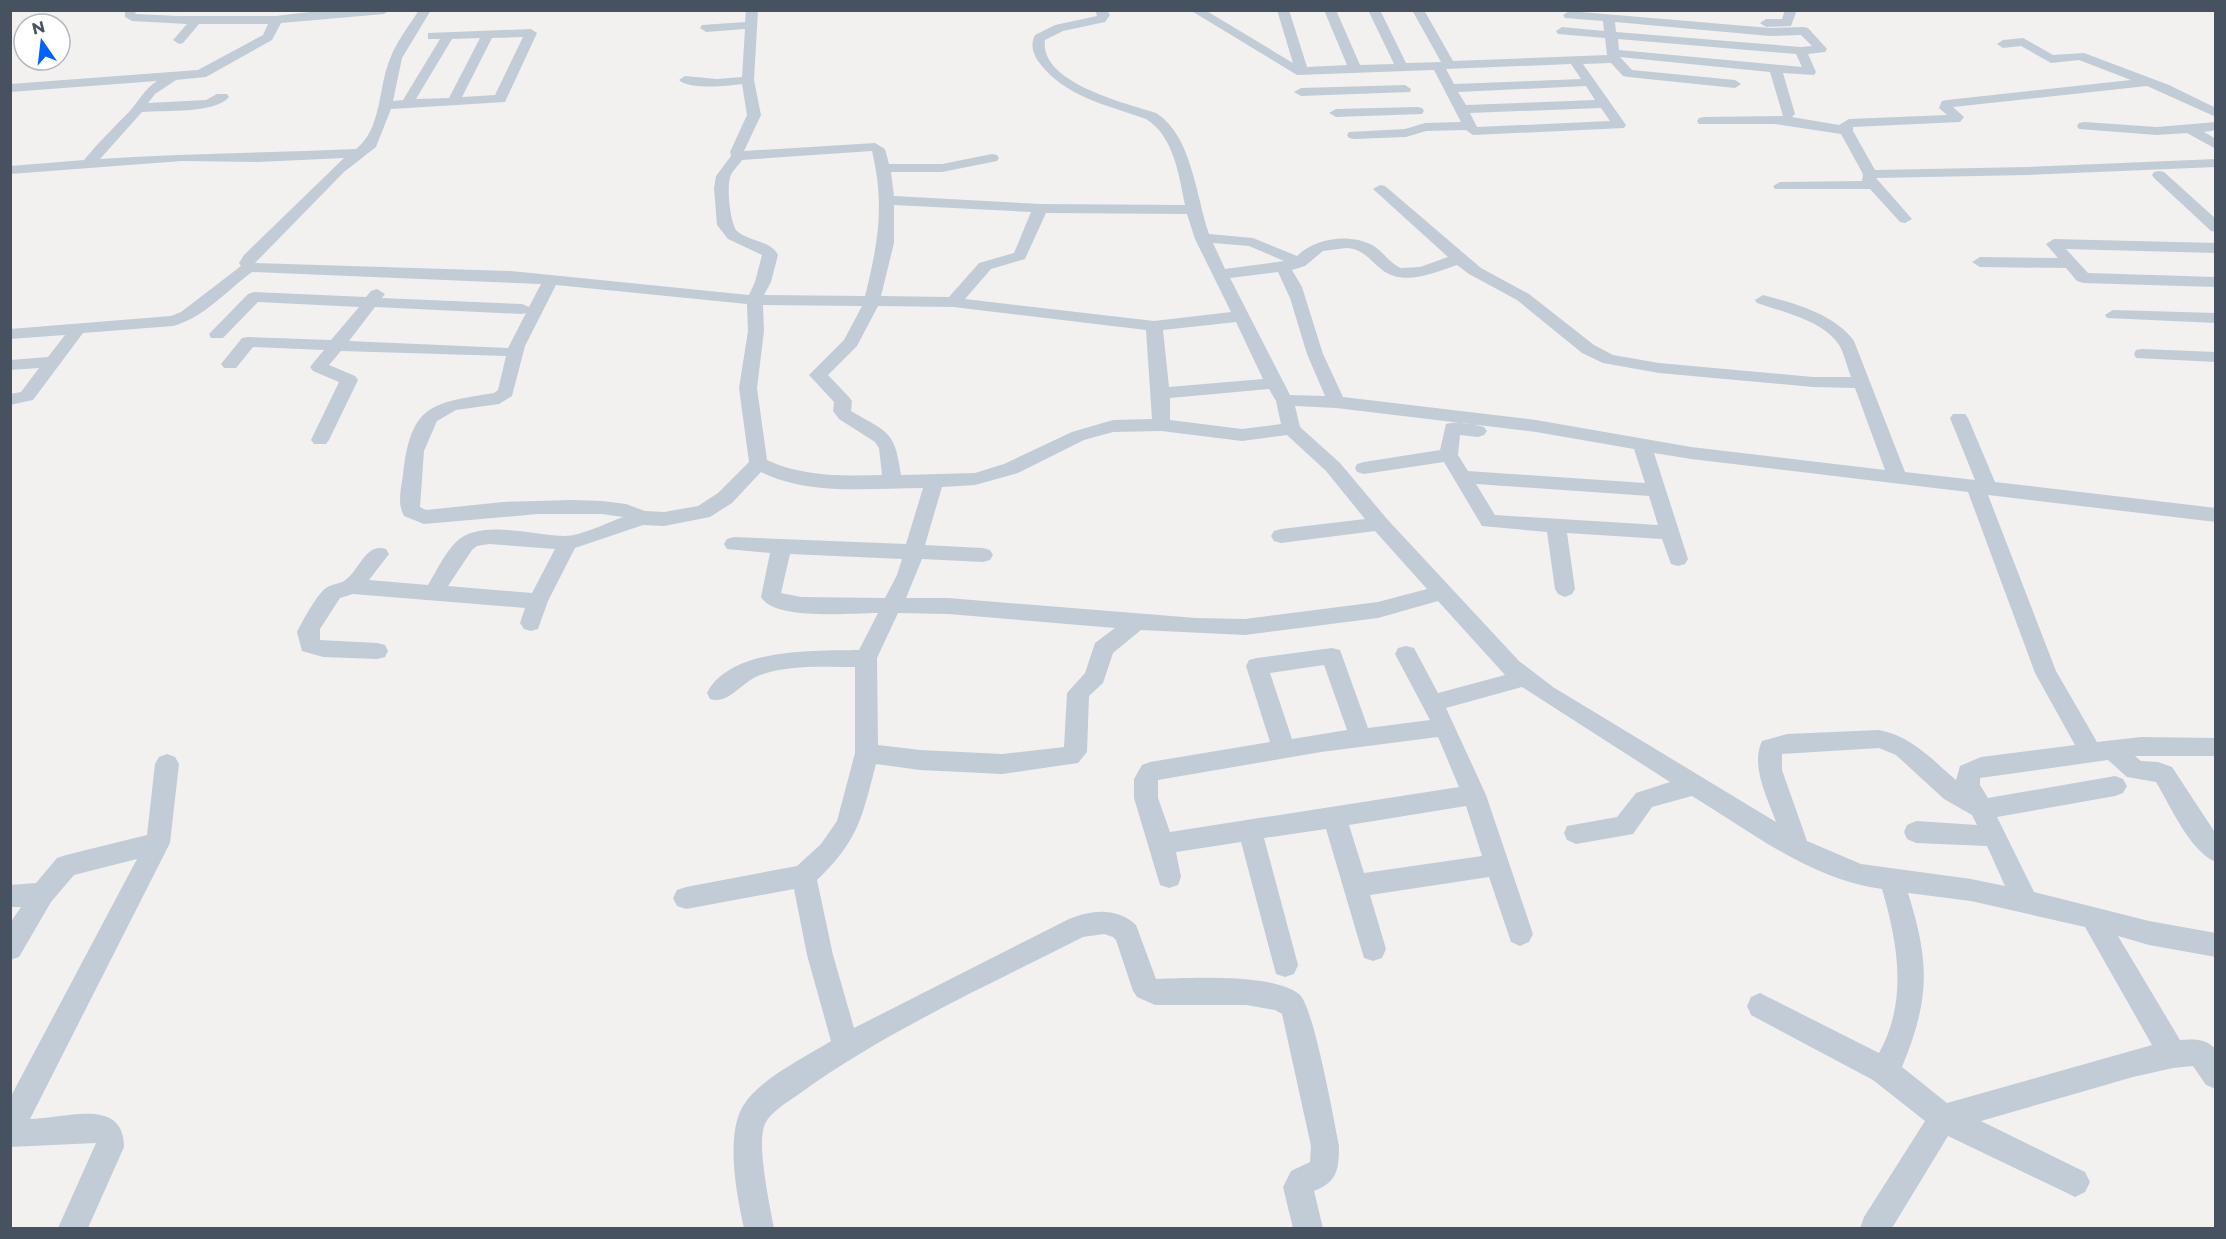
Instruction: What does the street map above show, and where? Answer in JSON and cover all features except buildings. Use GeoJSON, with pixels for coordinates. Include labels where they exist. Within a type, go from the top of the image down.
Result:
{"type":"FeatureCollection","features":[{"type":"Feature","properties":{"kind":"street"},"geometry":{"type":"LineString","coordinates":[[131,10],[129,14],[140,18],[196,20],[261,15],[276,20],[384,10]]}},
{"type":"Feature","properties":{"kind":"street"},"geometry":{"type":"LineString","coordinates":[[249,267],[247,263],[249,258],[339,169],[371,144],[385,105],[396,58],[425,10]]}},
{"type":"Feature","properties":{"kind":"street"},"geometry":{"type":"LineString","coordinates":[[1101,10],[1104,15],[1101,19],[1059,28],[1044,34],[1037,43],[1041,55],[1046,63],[1072,87],[1107,102],[1151,116],[1161,122],[1182,159],[1193,210],[1203,239],[1285,401],[1291,429],[1333,466],[1380,524],[1511,667],[1525,678],[1797,848],[1859,875],[1971,890],[2093,917],[2149,933],[2216,945]]}},
{"type":"Feature","properties":{"kind":"street"},"geometry":{"type":"LineString","coordinates":[[1196,10],[1297,71],[1575,61],[1613,56],[1810,72],[1801,51]]}},
{"type":"Feature","properties":{"kind":"street"},"geometry":{"type":"LineString","coordinates":[[1283,10],[1302,71]]}},
{"type":"Feature","properties":{"kind":"street"},"geometry":{"type":"LineString","coordinates":[[1330,10],[1355,69]]}},
{"type":"Feature","properties":{"kind":"street"},"geometry":{"type":"LineString","coordinates":[[1374,10],[1405,89],[1425,127]]}},
{"type":"Feature","properties":{"kind":"street"},"geometry":{"type":"LineString","coordinates":[[1418,10],[1443,66],[1450,88],[1473,131],[1619,125],[1575,61]]}},
{"type":"Feature","properties":{"kind":"street"},"geometry":{"type":"LineString","coordinates":[[1702,14],[1778,25],[1787,23],[1791,10]]}},
{"type":"Feature","properties":{"kind":"street"},"geometry":{"type":"LineString","coordinates":[[1562,31],[1801,51],[1821,49],[1804,31],[1770,32],[1569,15]]}},
{"type":"Feature","properties":{"kind":"street"},"geometry":{"type":"LineString","coordinates":[[705,28],[751,18],[748,80],[754,115],[737,152],[738,156],[723,176],[721,188],[727,230],[733,236],[768,251],[770,255],[763,282],[754,300],[758,316],[750,358],[748,389],[759,463]]}},
{"type":"Feature","properties":{"kind":"street"},"geometry":{"type":"LineString","coordinates":[[1609,18],[1613,56],[1629,73],[1738,98],[1730,64]]}},
{"type":"Feature","properties":{"kind":"street"},"geometry":{"type":"LineString","coordinates":[[179,40],[196,20]]}},
{"type":"Feature","properties":{"kind":"street"},"geometry":{"type":"LineString","coordinates":[[10,88],[201,74],[268,37],[276,20]]}},
{"type":"Feature","properties":{"kind":"street"},"geometry":{"type":"LineString","coordinates":[[385,105],[500,99],[531,33],[432,36]]}},
{"type":"Feature","properties":{"kind":"street"},"geometry":{"type":"LineString","coordinates":[[453,102],[488,34]]}},
{"type":"Feature","properties":{"kind":"street"},"geometry":{"type":"LineString","coordinates":[[407,104],[448,36]]}},
{"type":"Feature","properties":{"kind":"street"},"geometry":{"type":"LineString","coordinates":[[2003,44],[2024,42],[2051,58],[2080,56],[2149,82],[2216,113]]}},
{"type":"Feature","properties":{"kind":"street"},"geometry":{"type":"LineString","coordinates":[[1775,68],[1788,114]]}},
{"type":"Feature","properties":{"kind":"street"},"geometry":{"type":"LineString","coordinates":[[89,163],[139,108],[150,91],[173,76]]}},
{"type":"Feature","properties":{"kind":"street"},"geometry":{"type":"LineString","coordinates":[[685,80],[717,82],[748,80]]}},
{"type":"Feature","properties":{"kind":"street"},"geometry":{"type":"LineString","coordinates":[[1450,88],[1590,82]]}},
{"type":"Feature","properties":{"kind":"street"},"geometry":{"type":"LineString","coordinates":[[1905,219],[1872,179],[1846,131],[1847,124],[1955,119],[1957,117],[1945,106],[1949,103],[2149,82]]}},
{"type":"Feature","properties":{"kind":"street"},"geometry":{"type":"LineString","coordinates":[[1301,92],[1405,89]]}},
{"type":"Feature","properties":{"kind":"street"},"geometry":{"type":"LineString","coordinates":[[139,108],[212,104],[222,98]]}},
{"type":"Feature","properties":{"kind":"street"},"geometry":{"type":"LineString","coordinates":[[1461,109],[1604,104]]}},
{"type":"Feature","properties":{"kind":"street"},"geometry":{"type":"LineString","coordinates":[[1336,113],[1417,111]]}},
{"type":"Feature","properties":{"kind":"street"},"geometry":{"type":"LineString","coordinates":[[1704,122],[1740,118],[1778,119],[1823,125],[1846,131]]}},
{"type":"Feature","properties":{"kind":"street"},"geometry":{"type":"LineString","coordinates":[[1354,135],[1406,133],[1425,127],[1471,126]]}},
{"type":"Feature","properties":{"kind":"street"},"geometry":{"type":"LineString","coordinates":[[2084,126],[2157,130],[2216,126]]}},
{"type":"Feature","properties":{"kind":"street"},"geometry":{"type":"LineString","coordinates":[[2192,129],[2216,145]]}},
{"type":"Feature","properties":{"kind":"street"},"geometry":{"type":"LineString","coordinates":[[738,156],[872,146],[878,149],[887,200],[886,243],[872,302],[851,342],[818,375],[843,401],[842,411],[845,415],[882,438],[888,448],[892,482]]}},
{"type":"Feature","properties":{"kind":"street"},"geometry":{"type":"LineString","coordinates":[[10,170],[182,157],[258,158],[359,153]]}},
{"type":"Feature","properties":{"kind":"street"},"geometry":{"type":"LineString","coordinates":[[883,168],[913,166],[942,168],[992,158]]}},
{"type":"Feature","properties":{"kind":"street"},"geometry":{"type":"LineString","coordinates":[[1780,186],[1872,179],[2216,163]]}},
{"type":"Feature","properties":{"kind":"street"},"geometry":{"type":"LineString","coordinates":[[2159,175],[2216,228]]}},
{"type":"Feature","properties":{"kind":"street"},"geometry":{"type":"LineString","coordinates":[[1380,189],[1460,259],[1483,276],[1523,297],[1588,349],[1609,359],[1659,369],[1813,382],[1863,383]]}},
{"type":"Feature","properties":{"kind":"street"},"geometry":{"type":"LineString","coordinates":[[887,200],[1040,208],[1193,210]]}},
{"type":"Feature","properties":{"kind":"street"},"geometry":{"type":"LineString","coordinates":[[953,302],[985,266],[992,262],[1011,261],[1020,256],[1040,208]]}},
{"type":"Feature","properties":{"kind":"street"},"geometry":{"type":"LineString","coordinates":[[1203,239],[1250,240],[1291,265]]}},
{"type":"Feature","properties":{"kind":"street"},"geometry":{"type":"LineString","coordinates":[[1221,274],[1291,265],[1312,248],[1334,244],[1350,244],[1368,249],[1389,268],[1400,273],[1460,259]]}},
{"type":"Feature","properties":{"kind":"street"},"geometry":{"type":"LineString","coordinates":[[2216,248],[2054,244],[2083,278],[2216,282]]}},
{"type":"Feature","properties":{"kind":"street"},"geometry":{"type":"LineString","coordinates":[[1980,262],[2070,263]]}},
{"type":"Feature","properties":{"kind":"street"},"geometry":{"type":"LineString","coordinates":[[1291,265],[1292,281],[1316,356],[1329,381],[1336,402]]}},
{"type":"Feature","properties":{"kind":"street"},"geometry":{"type":"LineString","coordinates":[[10,334],[78,330],[181,319],[249,267],[551,279],[754,300],[953,302],[1154,326],[1243,316]]}},
{"type":"Feature","properties":{"kind":"street"},"geometry":{"type":"LineString","coordinates":[[320,440],[350,380],[319,367],[394,273]]}},
{"type":"Feature","properties":{"kind":"street"},"geometry":{"type":"LineString","coordinates":[[551,279],[517,346],[506,392],[499,398],[453,405],[438,411],[429,418],[415,451],[409,504],[416,516],[569,506],[622,510],[642,518],[664,519],[703,512],[725,498],[759,463]]}},
{"type":"Feature","properties":{"kind":"street"},"geometry":{"type":"LineString","coordinates":[[217,334],[254,297],[522,309]]}},
{"type":"Feature","properties":{"kind":"street"},"geometry":{"type":"LineString","coordinates":[[1763,300],[1818,319],[1834,329],[1846,341],[1898,478]]}},
{"type":"Feature","properties":{"kind":"street"},"geometry":{"type":"LineString","coordinates":[[2113,315],[2216,318]]}},
{"type":"Feature","properties":{"kind":"street"},"geometry":{"type":"LineString","coordinates":[[1154,326],[1158,372],[1163,393],[1161,424]]}},
{"type":"Feature","properties":{"kind":"street"},"geometry":{"type":"LineString","coordinates":[[10,400],[27,396],[78,330]]}},
{"type":"Feature","properties":{"kind":"street"},"geometry":{"type":"LineString","coordinates":[[230,364],[248,342],[503,352]]}},
{"type":"Feature","properties":{"kind":"street"},"geometry":{"type":"LineString","coordinates":[[2142,354],[2216,357]]}},
{"type":"Feature","properties":{"kind":"street"},"geometry":{"type":"LineString","coordinates":[[10,365],[52,362]]}},
{"type":"Feature","properties":{"kind":"street"},"geometry":{"type":"LineString","coordinates":[[1163,393],[1274,383]]}},
{"type":"Feature","properties":{"kind":"street"},"geometry":{"type":"LineString","coordinates":[[1285,401],[1310,399],[1536,426],[1643,448]]}},
{"type":"Feature","properties":{"kind":"street"},"geometry":{"type":"LineString","coordinates":[[1959,418],[2046,673],[2102,751],[2135,770],[2164,774],[2202,837],[2216,851]]}},
{"type":"Feature","properties":{"kind":"street"},"geometry":{"type":"LineString","coordinates":[[759,463],[791,476],[847,482],[934,482],[975,479],[1011,469],[1078,436],[1113,426],[1161,424],[1242,435],[1291,429]]}},
{"type":"Feature","properties":{"kind":"street"},"geometry":{"type":"LineString","coordinates":[[1670,533],[1489,521],[1449,454],[1452,428],[1691,453],[2216,515]]}},
{"type":"Feature","properties":{"kind":"street"},"geometry":{"type":"LineString","coordinates":[[1643,448],[1678,559]]}},
{"type":"Feature","properties":{"kind":"street"},"geometry":{"type":"LineString","coordinates":[[1364,468],[1449,454]]}},
{"type":"Feature","properties":{"kind":"street"},"geometry":{"type":"LineString","coordinates":[[1463,477],[1656,490]]}},
{"type":"Feature","properties":{"kind":"street"},"geometry":{"type":"LineString","coordinates":[[686,898],[804,876],[830,852],[848,824],[867,753],[866,658],[907,575],[934,482]]}},
{"type":"Feature","properties":{"kind":"street"},"geometry":{"type":"LineString","coordinates":[[435,591],[463,548],[471,540],[492,537],[568,543],[642,518]]}},
{"type":"Feature","properties":{"kind":"street"},"geometry":{"type":"LineString","coordinates":[[1281,536],[1380,524]]}},
{"type":"Feature","properties":{"kind":"street"},"geometry":{"type":"LineString","coordinates":[[1556,525],[1565,589]]}},
{"type":"Feature","properties":{"kind":"street"},"geometry":{"type":"LineString","coordinates":[[531,623],[538,601],[568,543]]}},
{"type":"Feature","properties":{"kind":"street"},"geometry":{"type":"LineString","coordinates":[[734,544],[982,555]]}},
{"type":"Feature","properties":{"kind":"street"},"geometry":{"type":"LineString","coordinates":[[782,546],[771,597],[776,601],[801,605],[948,606],[1000,612],[1222,627],[1288,623],[1378,610],[1444,592]]}},
{"type":"Feature","properties":{"kind":"street"},"geometry":{"type":"LineString","coordinates":[[352,586],[379,554]]}},
{"type":"Feature","properties":{"kind":"street"},"geometry":{"type":"LineString","coordinates":[[377,651],[323,649],[310,645],[310,627],[333,593],[352,586],[538,601]]}},
{"type":"Feature","properties":{"kind":"street"},"geometry":{"type":"LineString","coordinates":[[867,753],[920,760],[1002,764],[1067,758],[1075,752],[1078,693],[1095,677],[1103,649],[1137,622]]}},
{"type":"Feature","properties":{"kind":"street"},"geometry":{"type":"LineString","coordinates":[[1406,654],[1434,703],[1474,795],[1520,934]]}},
{"type":"Feature","properties":{"kind":"street"},"geometry":{"type":"LineString","coordinates":[[1284,750],[1257,666],[1332,656],[1361,739]]}},
{"type":"Feature","properties":{"kind":"street"},"geometry":{"type":"LineString","coordinates":[[718,693],[740,674],[756,668],[819,659],[866,658]]}},
{"type":"Feature","properties":{"kind":"street"},"geometry":{"type":"LineString","coordinates":[[1434,703],[1525,678]]}},
{"type":"Feature","properties":{"kind":"street"},"geometry":{"type":"LineString","coordinates":[[1169,877],[1162,844],[1147,805],[1145,780],[1150,772],[1185,764],[1445,727]]}},
{"type":"Feature","properties":{"kind":"street"},"geometry":{"type":"LineString","coordinates":[[1797,848],[1770,770],[1768,757],[1770,748],[1787,743],[1892,740],[1906,748],[1952,793],[1981,808],[2115,786]]}},
{"type":"Feature","properties":{"kind":"street"},"geometry":{"type":"LineString","coordinates":[[2026,903],[1981,808],[1968,786],[1968,773],[1973,769],[2102,751],[2161,745],[2216,747]]}},
{"type":"Feature","properties":{"kind":"street"},"geometry":{"type":"LineString","coordinates":[[10,1128],[158,843],[167,764]]}},
{"type":"Feature","properties":{"kind":"street"},"geometry":{"type":"LineString","coordinates":[[1576,833],[1624,827],[1647,798],[1683,790],[1694,784]]}},
{"type":"Feature","properties":{"kind":"street"},"geometry":{"type":"LineString","coordinates":[[1162,844],[1474,795]]}},
{"type":"Feature","properties":{"kind":"street"},"geometry":{"type":"LineString","coordinates":[[1335,817],[1373,949]]}},
{"type":"Feature","properties":{"kind":"street"},"geometry":{"type":"LineString","coordinates":[[1250,830],[1285,965]]}},
{"type":"Feature","properties":{"kind":"street"},"geometry":{"type":"LineString","coordinates":[[1916,832],[1994,836]]}},
{"type":"Feature","properties":{"kind":"street"},"geometry":{"type":"LineString","coordinates":[[10,948],[42,894],[70,864],[158,843]]}},
{"type":"Feature","properties":{"kind":"street"},"geometry":{"type":"LineString","coordinates":[[1355,886],[1497,865]]}},
{"type":"Feature","properties":{"kind":"street"},"geometry":{"type":"LineString","coordinates":[[804,876],[820,955],[846,1047]]}},
{"type":"Feature","properties":{"kind":"street"},"geometry":{"type":"LineString","coordinates":[[1883,1070],[1889,1063],[1907,1021],[1912,988],[1910,939],[1892,880]]}},
{"type":"Feature","properties":{"kind":"street"},"geometry":{"type":"LineString","coordinates":[[10,896],[42,894]]}},
{"type":"Feature","properties":{"kind":"street"},"geometry":{"type":"LineString","coordinates":[[2093,917],[2174,1054]]}},
{"type":"Feature","properties":{"kind":"street"},"geometry":{"type":"LineString","coordinates":[[759,1228],[749,1155],[753,1117],[759,1105],[846,1047],[1078,927],[1094,923],[1111,923],[1127,933],[1138,975],[1146,988],[1155,992],[1227,991],[1278,997],[1290,1004],[1297,1016],[1325,1146],[1325,1167],[1322,1173],[1303,1179],[1298,1187],[1308,1228]]}},
{"type":"Feature","properties":{"kind":"street"},"geometry":{"type":"LineString","coordinates":[[1760,1006],[1883,1070],[1943,1118],[2075,1182]]}},
{"type":"Feature","properties":{"kind":"street"},"geometry":{"type":"LineString","coordinates":[[1875,1228],[1943,1118],[2116,1068],[2174,1054],[2198,1052],[2205,1058],[2216,1075]]}},
{"type":"Feature","properties":{"kind":"street"},"geometry":{"type":"LineString","coordinates":[[10,1132],[43,1133],[102,1128],[110,1135],[110,1147],[73,1228]]}}]}
